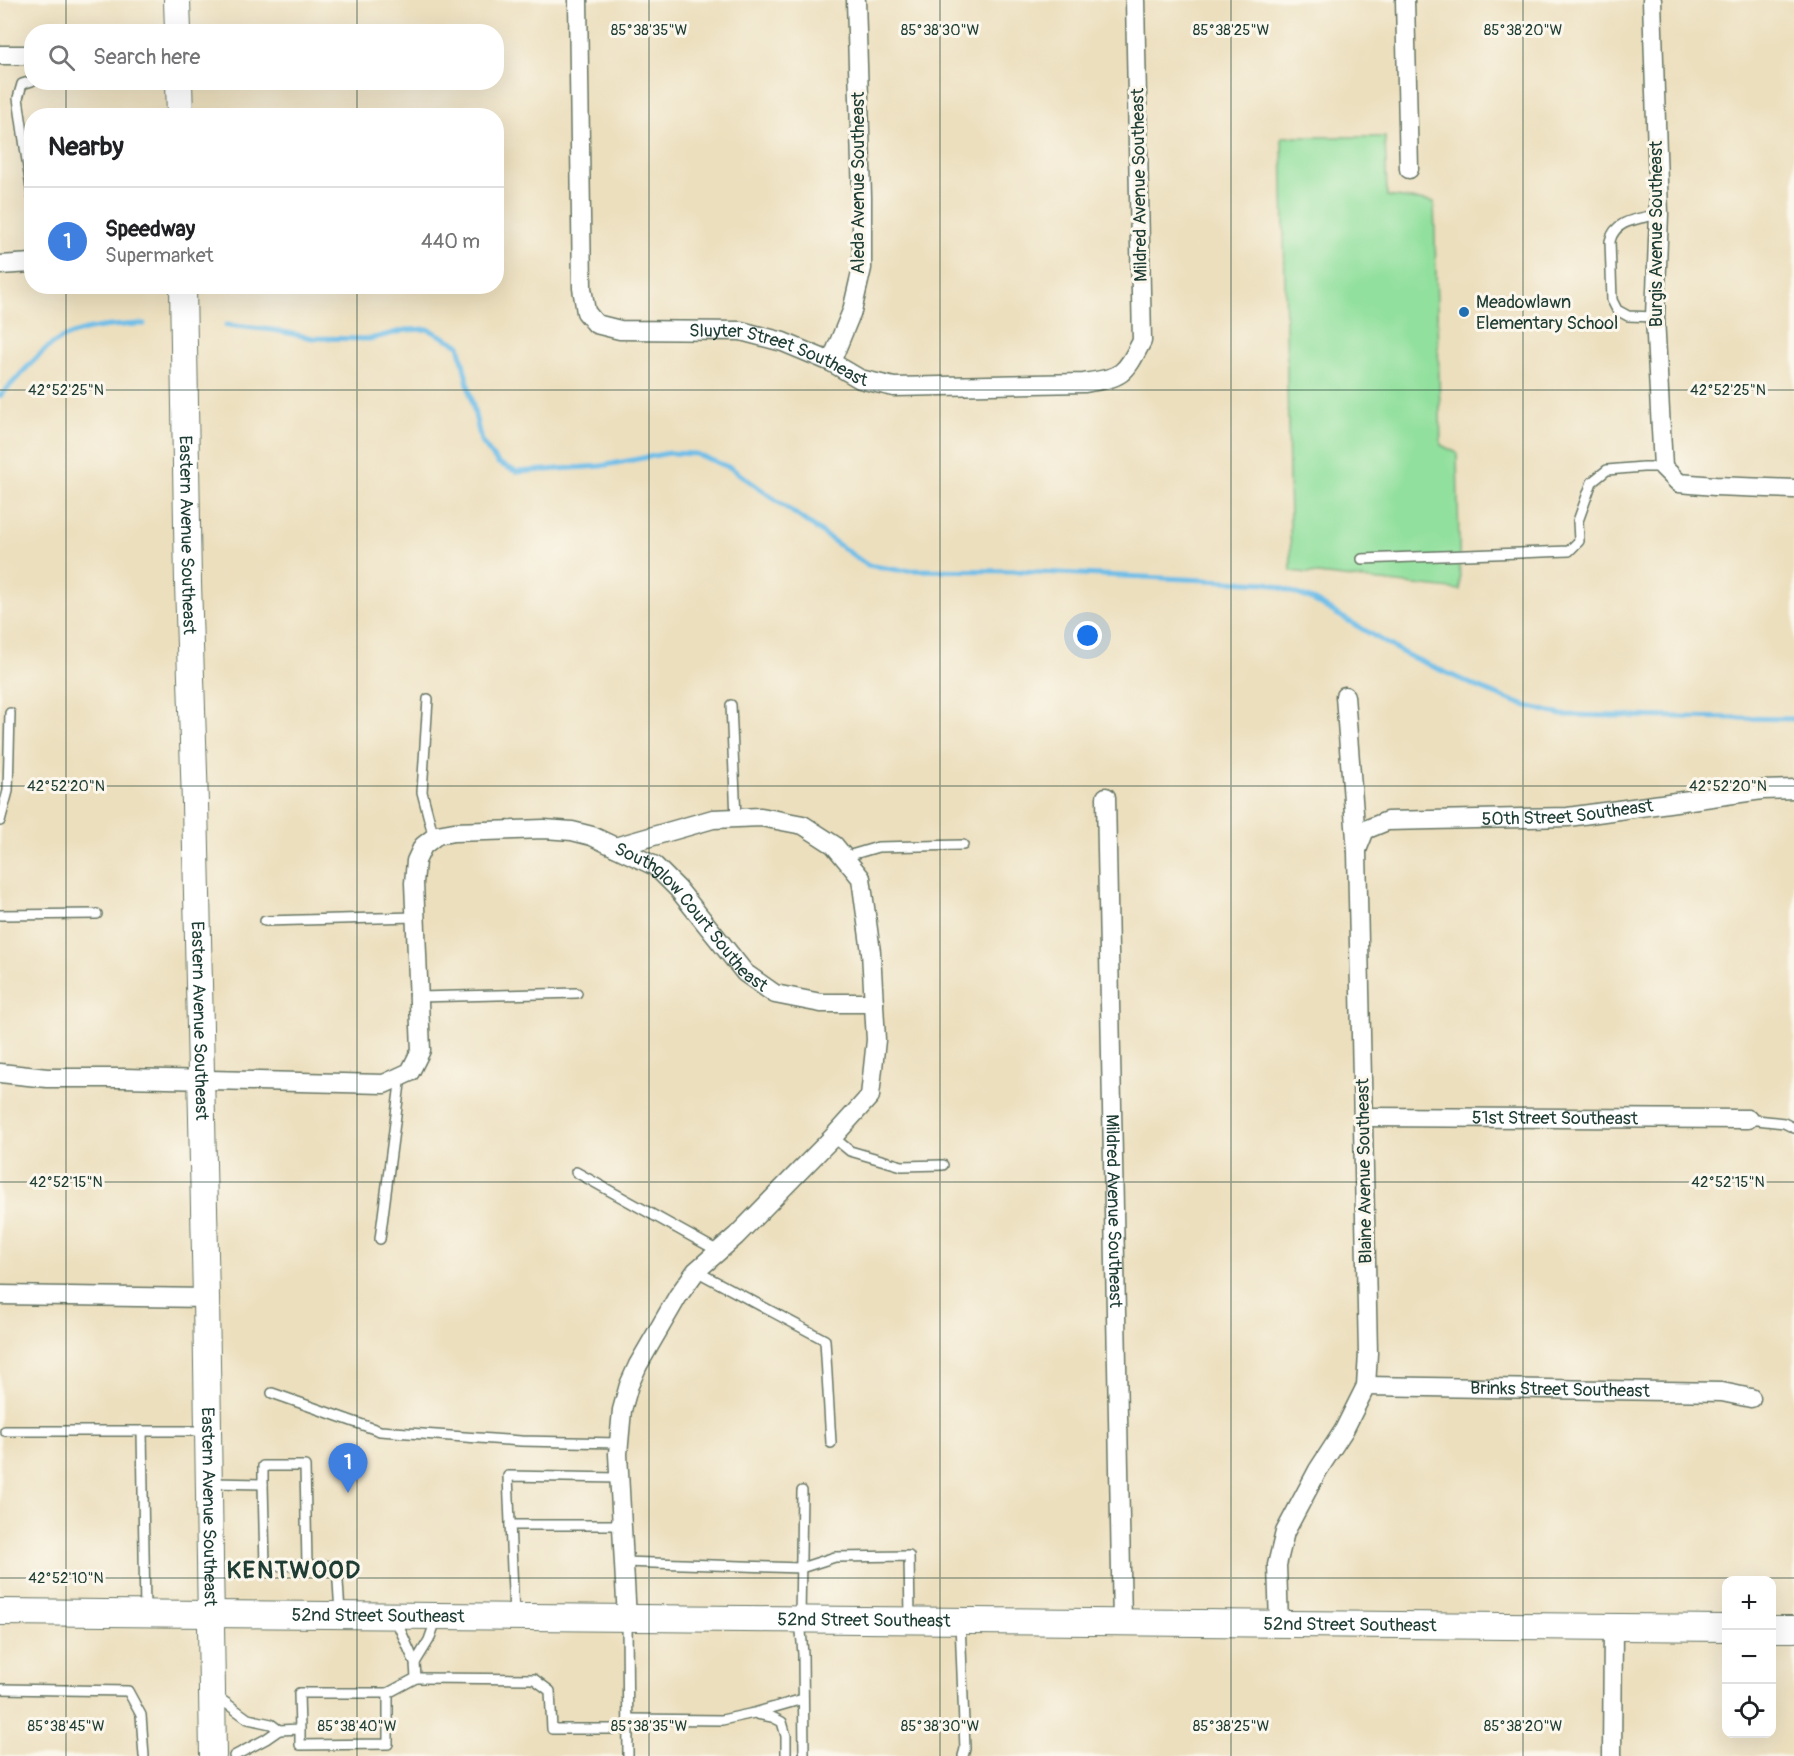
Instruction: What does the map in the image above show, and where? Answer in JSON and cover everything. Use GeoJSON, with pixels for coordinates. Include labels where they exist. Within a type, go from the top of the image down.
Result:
{"type":"FeatureCollection","features":[{"type":"Feature","properties":{"kind":"main road"},"geometry":{"type":"LineString","coordinates":[[177,0],[178,24]]}},
{"type":"Feature","properties":{"kind":"main road"},"geometry":{"type":"LineString","coordinates":[[179,90],[180,108]]}},
{"type":"Feature","properties":{"kind":"main road","name":"Eastern Avenue Southeast"},"geometry":{"type":"LineString","coordinates":[[183,294],[206,1298],[213,1756]]}},
{"type":"Feature","properties":{"kind":"main road","name":"52nd Street Southeast"},"geometry":{"type":"LineString","coordinates":[[0,1612],[1722,1629]]}},
{"type":"Feature","properties":{"kind":"main road"},"geometry":{"type":"LineString","coordinates":[[1776,1629],[1794,1629]]}},
{"type":"Feature","properties":{"kind":"street","name":"Sluyter Street Southeast"},"geometry":{"type":"LineString","coordinates":[[578,0],[582,288],[586,312],[596,324],[620,330],[741,331],[783,342],[831,362],[860,380],[894,387],[1084,383],[1113,378],[1129,366]]}},
{"type":"Feature","properties":{"kind":"street","name":"Aleda Avenue Southeast"},"geometry":{"type":"LineString","coordinates":[[831,362],[852,311],[862,268],[856,0]]}},
{"type":"Feature","properties":{"kind":"street","name":"Mildred Avenue Southeast"},"geometry":{"type":"LineString","coordinates":[[1129,366],[1142,341],[1135,0]]}},
{"type":"Feature","properties":{"kind":"street"},"geometry":{"type":"LineString","coordinates":[[1405,0],[1409,169]]}},
{"type":"Feature","properties":{"kind":"street","name":"Burgis Avenue Southeast"},"geometry":{"type":"LineString","coordinates":[[1652,0],[1659,214],[1655,317],[1663,467]]}},
{"type":"Feature","properties":{"kind":"street"},"geometry":{"type":"LineString","coordinates":[[0,55],[24,55]]}},
{"type":"Feature","properties":{"kind":"street"},"geometry":{"type":"LineString","coordinates":[[0,265],[24,264]]}},
{"type":"Feature","properties":{"kind":"street"},"geometry":{"type":"LineString","coordinates":[[1663,467],[1679,483],[1794,489]]}},
{"type":"Feature","properties":{"kind":"street","name":"Blaine Avenue Southeast"},"geometry":{"type":"LineString","coordinates":[[1279,1624],[1277,1564],[1285,1532],[1318,1470],[1344,1430],[1366,1386],[1368,1353],[1357,852],[1345,696]]}},
{"type":"Feature","properties":{"kind":"street","name":"50th Street Southeast"},"geometry":{"type":"LineString","coordinates":[[1357,852],[1365,830],[1387,821],[1568,818],[1762,790],[1794,789]]}},
{"type":"Feature","properties":{"kind":"street","name":"Mildred Avenue Southeast"},"geometry":{"type":"LineString","coordinates":[[1106,797],[1122,1623]]}},
{"type":"Feature","properties":{"kind":"street","name":"Southglow Court Southeast"},"geometry":{"type":"LineString","coordinates":[[615,847],[713,819],[761,817],[803,825],[834,844],[861,879],[871,952],[876,1040],[870,1096],[736,1236],[696,1270],[678,1296],[633,1375],[622,1410],[618,1443],[627,1619]]}},
{"type":"Feature","properties":{"kind":"street"},"geometry":{"type":"LineString","coordinates":[[0,1073],[47,1078],[384,1084],[410,1072],[421,1050],[414,883],[416,861],[423,846],[438,836],[454,832],[544,829],[572,831],[592,836],[615,847]]}},
{"type":"Feature","properties":{"kind":"street","name":"Southglow Court Southeast"},"geometry":{"type":"LineString","coordinates":[[615,847],[655,866],[678,889],[745,973],[775,994],[821,1003],[874,1003]]}},
{"type":"Feature","properties":{"kind":"street","name":"51st Street Southeast"},"geometry":{"type":"LineString","coordinates":[[1363,1118],[1748,1119]]}},
{"type":"Feature","properties":{"kind":"street"},"geometry":{"type":"LineString","coordinates":[[0,1294],[206,1298]]}},
{"type":"Feature","properties":{"kind":"street","name":"Brinks Street Southeast"},"geometry":{"type":"LineString","coordinates":[[1366,1386],[1722,1392],[1751,1398]]}},
{"type":"Feature","properties":{"kind":"street"},"geometry":{"type":"LineString","coordinates":[[1612,1756],[1613,1628]]}},
{"type":"Feature","properties":{"kind":"lane"},"geometry":{"type":"LineString","coordinates":[[24,83],[18,98],[24,140]]}},
{"type":"Feature","properties":{"kind":"lane"},"geometry":{"type":"LineString","coordinates":[[1655,317],[1628,316],[1617,310],[1612,300],[1610,242],[1617,226],[1659,214]]}},
{"type":"Feature","properties":{"kind":"lane"},"geometry":{"type":"LineString","coordinates":[[1362,559],[1569,551],[1579,542],[1578,521],[1592,482],[1607,470],[1663,467]]}},
{"type":"Feature","properties":{"kind":"lane"},"geometry":{"type":"LineString","coordinates":[[428,699],[422,792],[434,838]]}},
{"type":"Feature","properties":{"kind":"lane"},"geometry":{"type":"LineString","coordinates":[[731,705],[736,818]]}},
{"type":"Feature","properties":{"kind":"lane"},"geometry":{"type":"LineString","coordinates":[[0,821],[8,791],[10,713]]}},
{"type":"Feature","properties":{"kind":"lane"},"geometry":{"type":"LineString","coordinates":[[844,857],[878,847],[963,845]]}},
{"type":"Feature","properties":{"kind":"lane"},"geometry":{"type":"LineString","coordinates":[[0,915],[97,914]]}},
{"type":"Feature","properties":{"kind":"lane"},"geometry":{"type":"LineString","coordinates":[[265,921],[415,917]]}},
{"type":"Feature","properties":{"kind":"lane"},"geometry":{"type":"LineString","coordinates":[[419,997],[577,993]]}},
{"type":"Feature","properties":{"kind":"lane"},"geometry":{"type":"LineString","coordinates":[[380,1239],[401,1076]]}},
{"type":"Feature","properties":{"kind":"lane"},"geometry":{"type":"LineString","coordinates":[[1748,1119],[1784,1123],[1794,1128]]}},
{"type":"Feature","properties":{"kind":"lane"},"geometry":{"type":"LineString","coordinates":[[833,1137],[850,1151],[902,1167],[943,1165]]}},
{"type":"Feature","properties":{"kind":"lane"},"geometry":{"type":"LineString","coordinates":[[576,1172],[718,1251]]}},
{"type":"Feature","properties":{"kind":"lane"},"geometry":{"type":"LineString","coordinates":[[696,1270],[825,1340],[831,1443]]}},
{"type":"Feature","properties":{"kind":"lane"},"geometry":{"type":"LineString","coordinates":[[272,1393],[380,1431],[521,1441],[618,1443]]}},
{"type":"Feature","properties":{"kind":"lane"},"geometry":{"type":"LineString","coordinates":[[5,1431],[208,1431]]}},
{"type":"Feature","properties":{"kind":"lane"},"geometry":{"type":"LineString","coordinates":[[142,1431],[145,1614]]}},
{"type":"Feature","properties":{"kind":"lane"},"geometry":{"type":"LineString","coordinates":[[307,1565],[305,1466],[263,1466],[265,1566],[337,1566],[340,1616]]}},
{"type":"Feature","properties":{"kind":"lane"},"geometry":{"type":"LineString","coordinates":[[514,1618],[508,1476],[619,1478]]}},
{"type":"Feature","properties":{"kind":"lane"},"geometry":{"type":"LineString","coordinates":[[208,1483],[263,1484]]}},
{"type":"Feature","properties":{"kind":"lane"},"geometry":{"type":"LineString","coordinates":[[802,1491],[800,1620],[803,1654],[804,1756]]}},
{"type":"Feature","properties":{"kind":"lane"},"geometry":{"type":"LineString","coordinates":[[510,1525],[622,1526]]}},
{"type":"Feature","properties":{"kind":"lane"},"geometry":{"type":"LineString","coordinates":[[624,1562],[801,1568],[835,1557],[909,1556],[910,1622]]}},
{"type":"Feature","properties":{"kind":"lane"},"geometry":{"type":"LineString","coordinates":[[394,1615],[416,1663],[416,1678]]}},
{"type":"Feature","properties":{"kind":"lane"},"geometry":{"type":"LineString","coordinates":[[416,1663],[429,1640],[438,1616]]}},
{"type":"Feature","properties":{"kind":"lane"},"geometry":{"type":"LineString","coordinates":[[627,1619],[628,1756]]}},
{"type":"Feature","properties":{"kind":"lane"},"geometry":{"type":"LineString","coordinates":[[960,1622],[965,1749],[963,1756]]}},
{"type":"Feature","properties":{"kind":"lane"},"geometry":{"type":"LineString","coordinates":[[388,1693],[388,1744],[326,1741],[300,1745],[300,1694],[358,1697],[388,1693],[416,1678],[534,1679],[550,1691],[552,1729],[722,1720],[803,1699]]}},
{"type":"Feature","properties":{"kind":"lane"},"geometry":{"type":"LineString","coordinates":[[0,1689],[128,1691],[141,1715],[144,1756]]}},
{"type":"Feature","properties":{"kind":"lane"},"geometry":{"type":"LineString","coordinates":[[212,1693],[248,1719],[271,1724],[279,1730]]}},
{"type":"Feature","properties":{"kind":"lane"},"geometry":{"type":"LineString","coordinates":[[755,1713],[782,1722],[786,1736],[786,1756]]}},
{"type":"Feature","properties":{"kind":"lane"},"geometry":{"type":"LineString","coordinates":[[234,1756],[279,1730],[300,1729]]}},
{"type":"Feature","properties":{"kind":"lane"},"geometry":{"type":"LineString","coordinates":[[372,1744],[373,1756]]}},
{"type":"Feature","properties":{"kind":"green space"},"geometry":{"type":"Polygon","coordinates":[[[1282,137],[1385,137],[1387,196],[1434,202],[1441,445],[1457,453],[1460,590],[1291,571],[1282,137]]]}},
{"type":"Feature","properties":{"kind":"waterway"},"geometry":{"type":"LineString","coordinates":[[0,396],[46,349],[67,336],[92,329],[144,324]]}},
{"type":"Feature","properties":{"kind":"waterway"},"geometry":{"type":"LineString","coordinates":[[226,325],[273,330],[313,338],[370,339],[406,330],[428,329],[459,345],[481,441],[498,463],[517,472],[601,466],[669,453],[696,454],[731,468],[867,565],[898,570],[1018,571],[1268,583],[1313,600],[1405,654],[1523,705],[1562,715],[1794,719]]}},
{"type":"Feature","properties":{"kind":"place","name":"Meadowlawn Elementary School"},"geometry":{"type":"Point","coordinates":[1464,312]}},
{"type":"Feature","properties":{"kind":"place","name":"Speedway"},"geometry":{"type":"Point","coordinates":[348,1493]}},
{"type":"Feature","properties":{"kind":"district","name":"KENTWOOD"},"geometry":{"type":"Point","coordinates":[294,1570]}}]}
